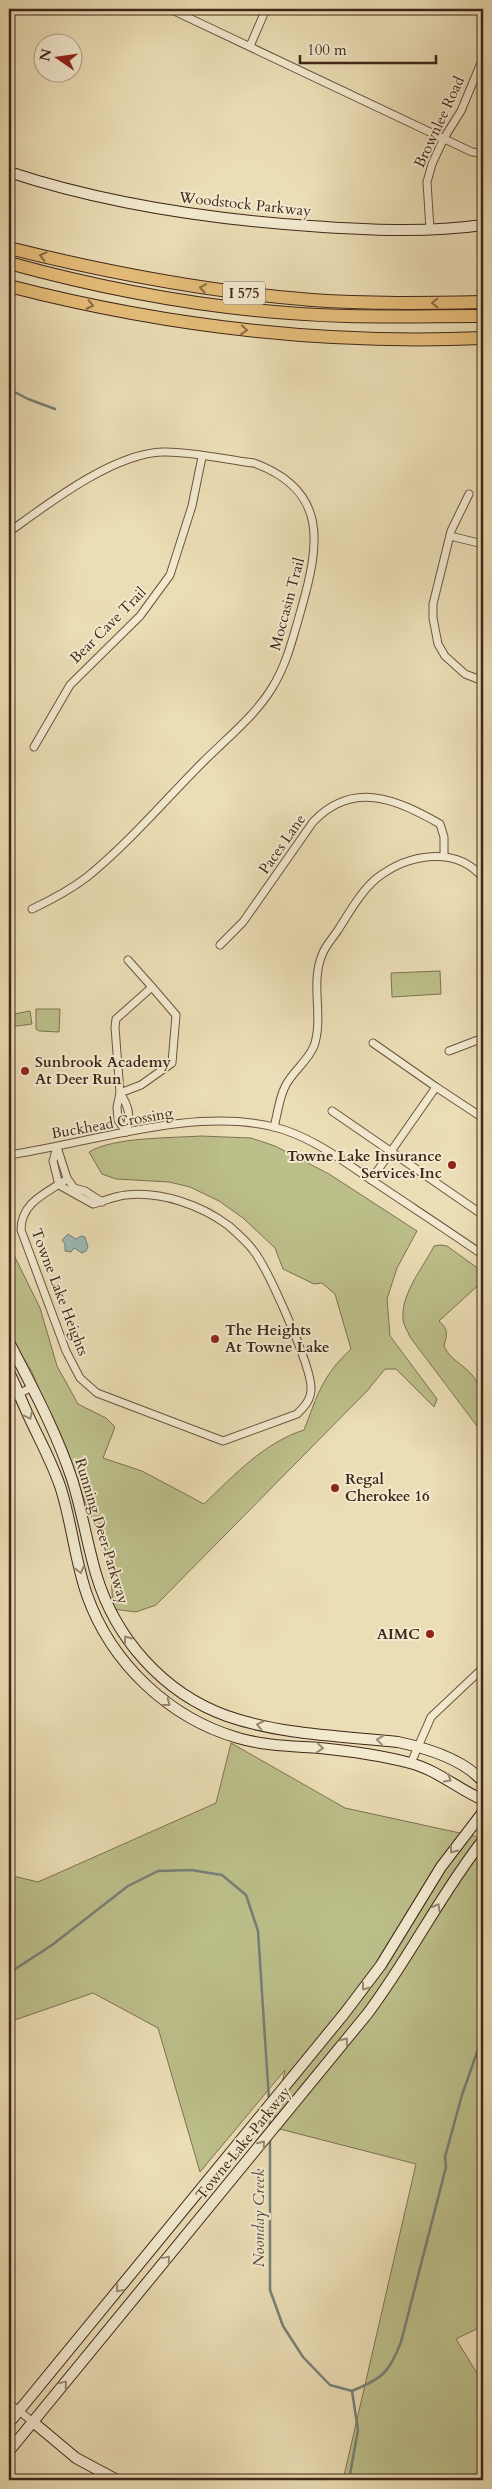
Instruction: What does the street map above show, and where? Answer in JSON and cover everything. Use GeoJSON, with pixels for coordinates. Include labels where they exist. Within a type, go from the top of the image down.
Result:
{"type":"FeatureCollection","features":[{"type":"Feature","properties":{"kind":"highway","name":"I 575"},"geometry":{"type":"LineString","coordinates":[[9,248],[115,273],[233,292],[359,303],[483,302]]}},
{"type":"Feature","properties":{"kind":"highway"},"geometry":{"type":"LineString","coordinates":[[9,263],[101,286],[246,308],[346,316],[483,316]]}},
{"type":"Feature","properties":{"kind":"highway"},"geometry":{"type":"LineString","coordinates":[[9,286],[120,312],[238,329],[357,339],[483,338]]}},
{"type":"Feature","properties":{"kind":"main road","name":"Woodstock Parkway"},"geometry":{"type":"LineString","coordinates":[[9,172],[130,203],[241,222],[356,229],[430,229],[483,225]]}},
{"type":"Feature","properties":{"kind":"main road","name":"Running Deer Parkway"},"geometry":{"type":"LineString","coordinates":[[9,1342],[55,1434],[66,1462],[82,1515],[97,1576],[111,1613],[130,1644],[163,1679],[201,1704],[238,1720],[275,1728],[418,1746],[448,1759],[483,1782]]}},
{"type":"Feature","properties":{"kind":"main road","name":"Running Deer Parkway"},"geometry":{"type":"LineString","coordinates":[[9,1372],[61,1490],[82,1577],[95,1615],[126,1664],[150,1688],[194,1720],[222,1733],[245,1740],[341,1750],[411,1763],[440,1774],[483,1800]]}},
{"type":"Feature","properties":{"kind":"main road","name":"Towne Lake Parkway"},"geometry":{"type":"LineString","coordinates":[[9,2423],[312,2053],[381,1965],[440,1867],[483,1812]]}},
{"type":"Feature","properties":{"kind":"main road","name":"Towne Lake Parkway"},"geometry":{"type":"LineString","coordinates":[[9,2451],[315,2079],[391,1982],[448,1888],[483,1840]]}},
{"type":"Feature","properties":{"kind":"main road"},"geometry":{"type":"LineString","coordinates":[[33,2422],[76,2458],[117,2480]]}},
{"type":"Feature","properties":{"kind":"street"},"geometry":{"type":"LineString","coordinates":[[170,9],[472,152],[483,153]]}},
{"type":"Feature","properties":{"kind":"street"},"geometry":{"type":"LineString","coordinates":[[250,46],[266,9]]}},
{"type":"Feature","properties":{"kind":"street","name":"Brownlee Road"},"geometry":{"type":"LineString","coordinates":[[430,229],[427,182],[444,138],[461,110],[483,58]]}},
{"type":"Feature","properties":{"kind":"street","name":"Moccasin Trail"},"geometry":{"type":"LineString","coordinates":[[9,532],[87,480],[129,458],[164,452],[254,463],[267,468],[300,491],[311,511],[314,524],[315,554],[285,663],[272,688],[257,708],[105,861],[60,895],[32,909]]}},
{"type":"Feature","properties":{"kind":"street","name":"Bear Cave Trail"},"geometry":{"type":"LineString","coordinates":[[34,747],[70,685],[140,616],[170,574],[192,506],[202,457]]}},
{"type":"Feature","properties":{"kind":"street"},"geometry":{"type":"LineString","coordinates":[[469,494],[450,536],[433,604],[434,631],[438,644],[454,666],[465,674],[483,681]]}},
{"type":"Feature","properties":{"kind":"street"},"geometry":{"type":"LineString","coordinates":[[450,536],[483,544]]}},
{"type":"Feature","properties":{"kind":"street","name":"Paces Lane"},"geometry":{"type":"LineString","coordinates":[[220,944],[243,922],[313,822],[322,812],[346,799],[373,797],[390,801],[418,812],[440,824],[444,837],[444,856]]}},
{"type":"Feature","properties":{"kind":"street"},"geometry":{"type":"LineString","coordinates":[[274,1127],[289,1079],[307,1059],[317,1034],[318,967],[322,954],[356,903],[377,878],[408,860],[430,856],[444,856],[467,863],[483,878]]}},
{"type":"Feature","properties":{"kind":"street"},"geometry":{"type":"LineString","coordinates":[[120,1093],[141,1085],[172,1063],[176,1015],[128,960]]}},
{"type":"Feature","properties":{"kind":"street"},"geometry":{"type":"LineString","coordinates":[[126,1132],[118,1120],[117,1107],[120,1093],[116,1020],[152,987]]}},
{"type":"Feature","properties":{"kind":"street"},"geometry":{"type":"LineString","coordinates":[[449,1051],[483,1038]]}},
{"type":"Feature","properties":{"kind":"street"},"geometry":{"type":"LineString","coordinates":[[373,1043],[483,1118]]}},
{"type":"Feature","properties":{"kind":"street"},"geometry":{"type":"LineString","coordinates":[[371,1180],[436,1087]]}},
{"type":"Feature","properties":{"kind":"street"},"geometry":{"type":"LineString","coordinates":[[120,1093],[128,1106],[130,1119],[126,1132]]}},
{"type":"Feature","properties":{"kind":"street"},"geometry":{"type":"LineString","coordinates":[[332,1111],[483,1215]]}},
{"type":"Feature","properties":{"kind":"street","name":"Buckhead Crossing"},"geometry":{"type":"LineString","coordinates":[[9,1155],[126,1132],[218,1122],[274,1127],[296,1134],[323,1148],[483,1255]]}},
{"type":"Feature","properties":{"kind":"street"},"geometry":{"type":"LineString","coordinates":[[57,1147],[68,1179],[74,1188],[85,1191],[102,1202]]}},
{"type":"Feature","properties":{"kind":"street"},"geometry":{"type":"LineString","coordinates":[[57,1147],[53,1161],[59,1185],[93,1204],[102,1202]]}},
{"type":"Feature","properties":{"kind":"street","name":"Towne Lake Heights"},"geometry":{"type":"LineString","coordinates":[[68,1179],[31,1201],[21,1221],[21,1230],[66,1351],[80,1378],[97,1393],[223,1441],[296,1414],[305,1407],[310,1398],[312,1388],[308,1370],[270,1278],[254,1250],[229,1226],[202,1211],[176,1200],[150,1194],[124,1195],[102,1202]]}},
{"type":"Feature","properties":{"kind":"street"},"geometry":{"type":"LineString","coordinates":[[9,1399],[32,1387]]}},
{"type":"Feature","properties":{"kind":"street"},"geometry":{"type":"LineString","coordinates":[[411,1763],[425,1727],[436,1711],[483,1668]]}},
{"type":"Feature","properties":{"kind":"street"},"geometry":{"type":"LineString","coordinates":[[9,2403],[33,2422]]}},
{"type":"Feature","properties":{"kind":"green space"},"geometry":{"type":"Polygon","coordinates":[[[440,971],[441,994],[392,997],[391,973],[440,971]]]}},
{"type":"Feature","properties":{"kind":"green space"},"geometry":{"type":"Polygon","coordinates":[[[36,1009],[60,1009],[59,1032],[39,1031],[36,1029],[36,1009]]]}},
{"type":"Feature","properties":{"kind":"green space"},"geometry":{"type":"Polygon","coordinates":[[[30,1011],[32,1024],[9,1027],[9,1015],[30,1011]]]}},
{"type":"Feature","properties":{"kind":"green space"},"geometry":{"type":"Polygon","coordinates":[[[201,1136],[251,1138],[275,1146],[329,1174],[417,1231],[397,1268],[387,1299],[390,1336],[437,1399],[434,1407],[396,1369],[385,1369],[367,1391],[156,1605],[136,1612],[113,1609],[111,1575],[106,1552],[32,1372],[9,1334],[9,1245],[40,1308],[57,1366],[78,1404],[106,1418],[115,1427],[103,1458],[142,1471],[204,1504],[238,1471],[263,1451],[290,1435],[304,1430],[317,1396],[327,1377],[351,1349],[335,1294],[322,1283],[314,1284],[283,1269],[275,1248],[243,1218],[219,1201],[190,1187],[169,1182],[116,1179],[102,1174],[89,1152],[113,1143],[127,1141],[201,1136]]]}},
{"type":"Feature","properties":{"kind":"green space"},"geometry":{"type":"Polygon","coordinates":[[[434,1246],[447,1246],[483,1272],[483,1281],[439,1321],[446,1330],[444,1346],[446,1350],[473,1376],[481,1391],[483,1399],[483,1434],[410,1337],[403,1321],[403,1309],[409,1290],[434,1246]]]}},
{"type":"Feature","properties":{"kind":"green space"},"geometry":{"type":"Polygon","coordinates":[[[231,1743],[345,1808],[483,1838],[483,2326],[456,2339],[483,2383],[483,2480],[343,2480],[416,2164],[272,2127],[285,2070],[200,2172],[158,2028],[93,1993],[9,2022],[9,1875],[38,1882],[216,1803],[231,1743]]]}},
{"type":"Feature","properties":{"kind":"water"},"geometry":{"type":"Polygon","coordinates":[[[68,1234],[76,1239],[81,1236],[85,1237],[88,1247],[86,1251],[82,1253],[74,1248],[71,1252],[65,1251],[65,1244],[62,1240],[68,1234]]]}},
{"type":"Feature","properties":{"kind":"waterway"},"geometry":{"type":"LineString","coordinates":[[9,389],[28,399],[55,409]]}},
{"type":"Feature","properties":{"kind":"waterway","name":"Noonday Creek"},"geometry":{"type":"LineString","coordinates":[[9,1973],[52,1945],[128,1886],[158,1871],[191,1870],[222,1875],[246,1895],[258,1931],[269,2100]]}},
{"type":"Feature","properties":{"kind":"waterway","name":"Noonday Creek"},"geometry":{"type":"LineString","coordinates":[[270,2138],[270,2290],[283,2326],[303,2357],[330,2385],[352,2391],[384,2373],[393,2361],[401,2342],[446,2167],[445,2157],[462,2095],[483,2035]]}},
{"type":"Feature","properties":{"kind":"waterway","name":"Noonday Creek"},"geometry":{"type":"LineString","coordinates":[[269,2111],[270,2128]]}},
{"type":"Feature","properties":{"kind":"waterway"},"geometry":{"type":"LineString","coordinates":[[349,2480],[358,2430],[352,2391]]}},
{"type":"Feature","properties":{"kind":"place","name":"Sunbrook Academy At Deer Run"},"geometry":{"type":"Point","coordinates":[25,1071]}},
{"type":"Feature","properties":{"kind":"place","name":"Towne Lake Insurance Services Inc"},"geometry":{"type":"Point","coordinates":[452,1165]}},
{"type":"Feature","properties":{"kind":"place","name":"The Heights At Towne Lake"},"geometry":{"type":"Point","coordinates":[215,1339]}},
{"type":"Feature","properties":{"kind":"place","name":"Regal Cherokee 16"},"geometry":{"type":"Point","coordinates":[335,1488]}},
{"type":"Feature","properties":{"kind":"place","name":"AIMC"},"geometry":{"type":"Point","coordinates":[430,1634]}}]}
